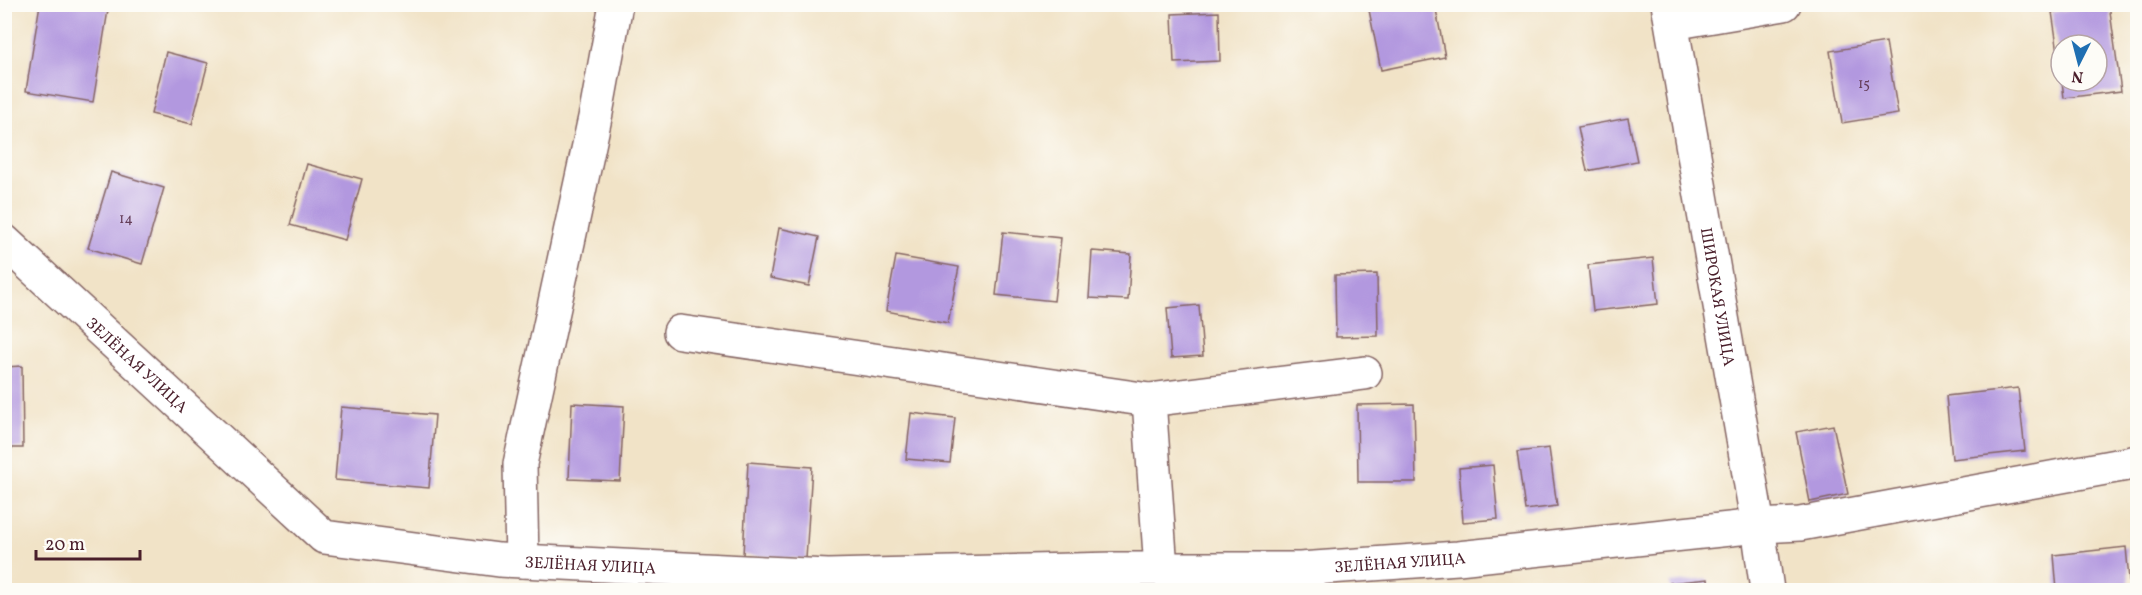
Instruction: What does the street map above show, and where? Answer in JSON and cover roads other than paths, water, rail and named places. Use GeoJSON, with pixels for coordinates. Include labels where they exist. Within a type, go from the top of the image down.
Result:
{"type":"FeatureCollection","features":[{"type":"Feature","properties":{"kind":"street"},"geometry":{"type":"LineString","coordinates":[[522,561],[520,464],[596,113],[616,4]]}},
{"type":"Feature","properties":{"kind":"street"},"geometry":{"type":"LineString","coordinates":[[1670,14],[1784,4]]}},
{"type":"Feature","properties":{"kind":"street","name":"ШИРОКАЯ УЛИЦА"},"geometry":{"type":"LineString","coordinates":[[1670,14],[1758,526],[1767,591]]}},
{"type":"Feature","properties":{"kind":"street","name":"ЗЕЛЁНАЯ УЛИЦА"},"geometry":{"type":"LineString","coordinates":[[4,241],[324,537],[499,560],[828,576],[1161,569],[1300,569],[1458,558],[1758,526],[1800,524],[2138,462]]}},
{"type":"Feature","properties":{"kind":"street"},"geometry":{"type":"LineString","coordinates":[[680,332],[1149,400],[1365,373]]}},
{"type":"Feature","properties":{"kind":"street"},"geometry":{"type":"LineString","coordinates":[[1149,400],[1161,569]]}}]}
